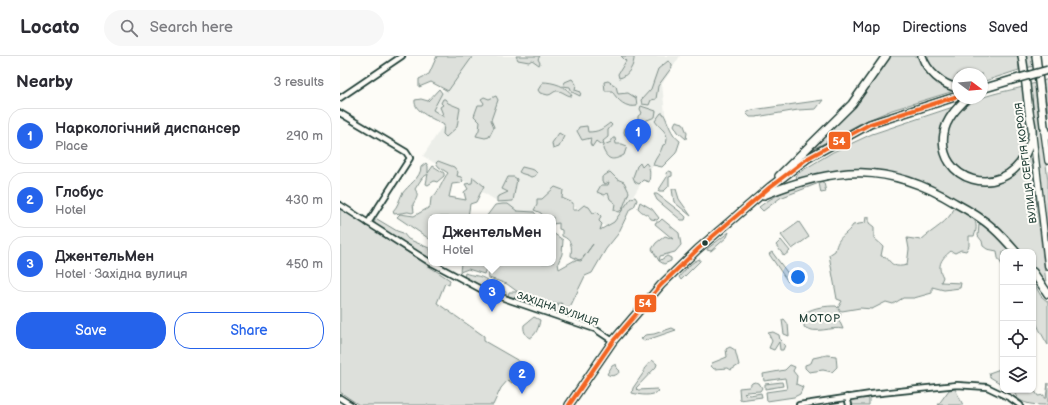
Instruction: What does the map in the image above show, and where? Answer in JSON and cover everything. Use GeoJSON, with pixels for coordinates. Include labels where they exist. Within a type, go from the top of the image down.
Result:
{"type":"FeatureCollection","features":[{"type":"Feature","properties":{"kind":"highway"},"geometry":{"type":"LineString","coordinates":[[770,187],[787,166],[852,104],[886,56]]}},
{"type":"Feature","properties":{"kind":"highway"},"geometry":{"type":"LineString","coordinates":[[922,56],[930,72],[939,79],[952,85]]}},
{"type":"Feature","properties":{"kind":"highway","name":"ВУЛИЦЯ СЕРГІЯ КОРОЛЯ"},"geometry":{"type":"LineString","coordinates":[[1022,56],[1032,136]]}},
{"type":"Feature","properties":{"kind":"highway"},"geometry":{"type":"LineString","coordinates":[[1036,56],[1044,126],[1048,136]]}},
{"type":"Feature","properties":{"kind":"highway"},"geometry":{"type":"LineString","coordinates":[[988,87],[1048,70]]}},
{"type":"Feature","properties":{"kind":"highway"},"geometry":{"type":"LineString","coordinates":[[569,405],[613,341],[666,280],[698,249],[770,187],[808,158],[870,124],[952,98]]}},
{"type":"Feature","properties":{"kind":"highway"},"geometry":{"type":"LineString","coordinates":[[962,104],[952,115],[944,133],[944,141],[947,157],[957,170],[964,176],[979,182],[987,182],[1001,179],[1008,175],[1020,163],[1032,136]]}},
{"type":"Feature","properties":{"kind":"highway"},"geometry":{"type":"LineString","coordinates":[[758,197],[794,183],[837,174],[883,174],[904,178],[944,196],[976,215],[993,228],[1013,249]]}},
{"type":"Feature","properties":{"kind":"highway"},"geometry":{"type":"LineString","coordinates":[[1036,276],[1048,294]]}},
{"type":"Feature","properties":{"kind":"main road"},"geometry":{"type":"LineString","coordinates":[[1044,126],[1048,161]]}},
{"type":"Feature","properties":{"kind":"main road","name":"ВУЛИЦЯ СЕРГІЯ КОРОЛЯ"},"geometry":{"type":"LineString","coordinates":[[1032,136],[1048,267]]}},
{"type":"Feature","properties":{"kind":"street"},"geometry":{"type":"LineString","coordinates":[[340,98],[402,56]]}},
{"type":"Feature","properties":{"kind":"street"},"geometry":{"type":"LineString","coordinates":[[340,113],[406,152],[410,158],[368,223]]}},
{"type":"Feature","properties":{"kind":"street","name":"ЗАХІДНА ВУЛИЦЯ"},"geometry":{"type":"LineString","coordinates":[[340,205],[428,261]]}},
{"type":"Feature","properties":{"kind":"street","name":"ЗАХІДНА ВУЛИЦЯ"},"geometry":{"type":"LineString","coordinates":[[437,266],[486,292],[595,329],[613,341]]}},
{"type":"Feature","properties":{"kind":"street"},"geometry":{"type":"LineString","coordinates":[[799,405],[847,397],[948,385],[972,385],[987,387],[1010,398],[1020,405]]}},
{"type":"Feature","properties":{"kind":"street"},"geometry":{"type":"LineString","coordinates":[[847,397],[849,405]]}},
{"type":"Feature","properties":{"kind":"street"},"geometry":{"type":"LineString","coordinates":[[340,398],[352,405]]}},
{"type":"Feature","properties":{"kind":"shaded area"},"geometry":{"type":"Polygon","coordinates":[[[437,56],[473,56],[448,91],[431,82],[419,87],[419,79],[429,74],[437,56]]]}},
{"type":"Feature","properties":{"kind":"shaded area"},"geometry":{"type":"Polygon","coordinates":[[[467,56],[625,56],[632,61],[635,56],[680,56],[662,84],[666,124],[672,136],[611,230],[554,194],[532,214],[518,214],[423,156],[445,122],[430,111],[467,56]]]}},
{"type":"Feature","properties":{"kind":"shaded area"},"geometry":{"type":"Polygon","coordinates":[[[516,56],[540,56],[538,59],[540,63],[539,65],[532,60],[529,62],[518,60],[516,56]]]}},
{"type":"Feature","properties":{"kind":"shaded area"},"geometry":{"type":"Polygon","coordinates":[[[621,56],[634,56],[634,59],[628,73],[619,78],[618,74],[626,61],[621,56]]]}},
{"type":"Feature","properties":{"kind":"shaded area"},"geometry":{"type":"Polygon","coordinates":[[[891,56],[919,56],[952,89],[952,92],[892,110],[861,123],[804,154],[857,103],[891,56]]]}},
{"type":"Feature","properties":{"kind":"shaded area"},"geometry":{"type":"Polygon","coordinates":[[[924,56],[1018,56],[1019,70],[988,80],[988,68],[952,68],[952,82],[937,75],[924,56]]]}},
{"type":"Feature","properties":{"kind":"shaded area"},"geometry":{"type":"Polygon","coordinates":[[[1025,56],[1033,56],[1034,66],[1026,68],[1025,56]]]}},
{"type":"Feature","properties":{"kind":"shaded area"},"geometry":{"type":"Polygon","coordinates":[[[668,61],[672,64],[672,67],[658,86],[656,99],[651,100],[649,105],[642,104],[641,100],[651,89],[658,69],[668,61]]]}},
{"type":"Feature","properties":{"kind":"shaded area"},"geometry":{"type":"Polygon","coordinates":[[[572,79],[576,84],[575,90],[581,92],[580,96],[572,92],[570,87],[563,86],[565,82],[572,79]]]}},
{"type":"Feature","properties":{"kind":"shaded area"},"geometry":{"type":"Polygon","coordinates":[[[1048,79],[1048,116],[1043,81],[1048,79]]]}},
{"type":"Feature","properties":{"kind":"shaded area"},"geometry":{"type":"Polygon","coordinates":[[[608,81],[616,86],[618,94],[628,93],[636,98],[637,106],[626,105],[617,98],[612,91],[605,91],[604,82],[608,81]]]}},
{"type":"Feature","properties":{"kind":"shaded area"},"geometry":{"type":"Polygon","coordinates":[[[543,82],[563,87],[572,96],[558,91],[550,95],[540,93],[538,90],[543,82]]]}},
{"type":"Feature","properties":{"kind":"shaded area"},"geometry":{"type":"Polygon","coordinates":[[[1036,83],[1048,181],[1048,244],[1028,85],[1036,83]]]}},
{"type":"Feature","properties":{"kind":"shaded area"},"geometry":{"type":"Polygon","coordinates":[[[1023,87],[1028,129],[1027,140],[1022,154],[1006,174],[980,179],[959,168],[953,161],[947,142],[948,133],[956,115],[963,108],[969,104],[988,104],[988,96],[1023,87]]]}},
{"type":"Feature","properties":{"kind":"shaded area"},"geometry":{"type":"Polygon","coordinates":[[[439,89],[442,93],[433,110],[444,117],[440,107],[443,105],[441,103],[443,99],[460,108],[457,127],[446,137],[443,134],[444,125],[425,115],[417,108],[415,104],[415,100],[421,99],[428,101],[439,89]]]}},
{"type":"Feature","properties":{"kind":"shaded area"},"geometry":{"type":"Polygon","coordinates":[[[496,96],[498,100],[491,120],[494,127],[489,137],[485,138],[476,136],[479,130],[480,122],[474,116],[478,105],[483,105],[484,103],[481,99],[484,97],[489,99],[496,96]]]}},
{"type":"Feature","properties":{"kind":"shaded area"},"geometry":{"type":"Polygon","coordinates":[[[823,100],[816,109],[798,110],[756,117],[750,117],[746,113],[752,110],[823,100]]]}},
{"type":"Feature","properties":{"kind":"shaded area"},"geometry":{"type":"Polygon","coordinates":[[[641,106],[656,111],[655,117],[642,122],[638,121],[638,116],[642,113],[640,109],[641,106]]]}},
{"type":"Feature","properties":{"kind":"shaded area"},"geometry":{"type":"Polygon","coordinates":[[[956,106],[950,113],[944,156],[971,181],[985,185],[994,185],[1002,182],[1015,171],[1030,149],[1047,291],[1036,272],[1036,249],[1018,249],[998,227],[976,210],[920,182],[836,171],[797,179],[796,175],[833,152],[872,134],[956,106]]]}},
{"type":"Feature","properties":{"kind":"shaded area"},"geometry":{"type":"Polygon","coordinates":[[[661,113],[663,113],[674,135],[680,141],[676,153],[662,167],[653,165],[667,140],[666,134],[655,121],[661,113]]]}},
{"type":"Feature","properties":{"kind":"shaded area"},"geometry":{"type":"Polygon","coordinates":[[[676,121],[683,123],[687,133],[686,139],[678,132],[674,125],[676,121]]]}},
{"type":"Feature","properties":{"kind":"shaded area"},"geometry":{"type":"Polygon","coordinates":[[[610,123],[612,125],[608,130],[608,137],[603,141],[604,144],[600,144],[596,141],[592,147],[590,143],[591,138],[582,140],[577,131],[579,127],[587,126],[588,132],[598,131],[610,123]]]}},
{"type":"Feature","properties":{"kind":"shaded area"},"geometry":{"type":"Polygon","coordinates":[[[634,125],[640,127],[636,136],[625,135],[625,128],[631,129],[634,125]]]}},
{"type":"Feature","properties":{"kind":"shaded area"},"geometry":{"type":"Polygon","coordinates":[[[559,133],[564,136],[559,147],[553,149],[552,143],[559,133]]]}},
{"type":"Feature","properties":{"kind":"shaded area"},"geometry":{"type":"Polygon","coordinates":[[[613,138],[615,138],[616,144],[627,146],[624,155],[611,159],[607,156],[603,149],[604,145],[611,142],[613,138]]]}},
{"type":"Feature","properties":{"kind":"shaded area"},"geometry":{"type":"Polygon","coordinates":[[[438,161],[454,167],[458,172],[457,176],[461,177],[463,181],[461,183],[452,184],[449,197],[466,200],[464,192],[468,189],[465,184],[472,183],[473,177],[484,186],[476,202],[470,204],[468,214],[428,214],[428,238],[397,217],[400,214],[414,216],[430,207],[431,198],[434,196],[448,173],[436,163],[438,161]]]}},
{"type":"Feature","properties":{"kind":"shaded area"},"geometry":{"type":"Polygon","coordinates":[[[426,163],[428,166],[428,173],[433,166],[444,173],[444,176],[437,182],[434,181],[428,185],[426,184],[428,174],[422,178],[415,189],[417,195],[413,204],[414,212],[394,214],[393,211],[402,194],[417,178],[421,167],[426,163]]]}},
{"type":"Feature","properties":{"kind":"shaded area"},"geometry":{"type":"Polygon","coordinates":[[[640,163],[642,167],[646,163],[649,167],[650,174],[649,182],[643,180],[639,184],[635,182],[633,177],[637,166],[640,163]]]}},
{"type":"Feature","properties":{"kind":"shaded area"},"geometry":{"type":"Polygon","coordinates":[[[522,167],[534,170],[537,173],[535,176],[531,177],[522,174],[519,172],[522,167]]]}},
{"type":"Feature","properties":{"kind":"shaded area"},"geometry":{"type":"Polygon","coordinates":[[[669,171],[672,172],[672,176],[669,177],[669,186],[664,191],[658,191],[667,177],[666,173],[669,171]]]}},
{"type":"Feature","properties":{"kind":"shaded area"},"geometry":{"type":"Polygon","coordinates":[[[610,172],[617,179],[624,182],[629,192],[622,210],[618,212],[614,210],[615,203],[610,199],[608,193],[604,195],[597,192],[601,185],[608,185],[609,182],[605,184],[602,182],[602,177],[610,172]]]}},
{"type":"Feature","properties":{"kind":"shaded area"},"geometry":{"type":"Polygon","coordinates":[[[508,177],[514,177],[517,179],[513,201],[497,202],[497,197],[508,192],[502,189],[508,177]]]}},
{"type":"Feature","properties":{"kind":"shaded area"},"geometry":{"type":"Polygon","coordinates":[[[819,180],[824,183],[826,192],[821,193],[819,183],[780,198],[763,211],[759,207],[788,190],[819,180]]]}},
{"type":"Feature","properties":{"kind":"shaded area"},"geometry":{"type":"Polygon","coordinates":[[[555,187],[563,190],[562,198],[573,203],[573,210],[578,210],[584,205],[589,207],[593,213],[597,212],[601,216],[599,221],[602,224],[600,230],[614,222],[631,198],[635,197],[637,200],[634,207],[630,209],[618,234],[606,249],[592,273],[585,276],[571,305],[567,308],[561,303],[550,304],[556,304],[566,310],[566,315],[554,316],[512,300],[508,296],[509,292],[518,292],[507,284],[489,278],[488,274],[492,268],[491,266],[556,266],[556,235],[563,240],[562,254],[558,263],[559,269],[575,260],[581,261],[593,244],[582,259],[579,260],[571,256],[570,241],[562,236],[562,230],[559,229],[559,223],[556,224],[556,214],[542,214],[534,210],[537,205],[537,199],[542,199],[555,187]]]}},
{"type":"Feature","properties":{"kind":"shaded area"},"geometry":{"type":"Polygon","coordinates":[[[672,189],[676,189],[679,199],[691,216],[674,202],[672,189]]]}},
{"type":"Feature","properties":{"kind":"shaded area"},"geometry":{"type":"Polygon","coordinates":[[[654,194],[657,194],[683,214],[686,217],[685,220],[681,220],[657,200],[654,194]]]}},
{"type":"Feature","properties":{"kind":"shaded area"},"geometry":{"type":"Polygon","coordinates":[[[640,202],[652,209],[659,218],[657,220],[651,219],[641,211],[638,208],[640,202]]]}},
{"type":"Feature","properties":{"kind":"shaded area"},"geometry":{"type":"Polygon","coordinates":[[[508,204],[517,211],[534,212],[536,214],[488,214],[495,205],[508,204]]]}},
{"type":"Feature","properties":{"kind":"shaded area"},"geometry":{"type":"Polygon","coordinates":[[[955,207],[972,215],[976,227],[974,236],[969,236],[969,246],[966,251],[961,250],[955,253],[951,251],[945,256],[940,265],[943,277],[941,282],[961,283],[960,288],[944,290],[932,287],[932,293],[914,298],[903,298],[893,304],[886,302],[872,309],[860,308],[842,311],[838,309],[841,314],[839,320],[843,329],[813,330],[804,327],[805,313],[816,308],[836,306],[838,308],[842,301],[837,299],[829,255],[835,251],[840,238],[853,225],[865,223],[866,217],[869,217],[869,223],[874,227],[874,238],[883,246],[881,256],[886,257],[894,265],[903,266],[907,265],[909,249],[907,238],[921,240],[944,222],[955,207]]]}},
{"type":"Feature","properties":{"kind":"shaded area"},"geometry":{"type":"Polygon","coordinates":[[[340,208],[450,280],[449,285],[445,283],[437,303],[484,336],[484,341],[524,364],[512,383],[508,380],[501,388],[493,405],[359,405],[340,392],[340,208]]]}},
{"type":"Feature","properties":{"kind":"shaded area"},"geometry":{"type":"Polygon","coordinates":[[[377,219],[403,233],[408,239],[428,248],[428,258],[398,238],[378,228],[374,221],[377,219]]]}},
{"type":"Feature","properties":{"kind":"shaded area"},"geometry":{"type":"Polygon","coordinates":[[[662,219],[679,233],[681,245],[675,252],[660,256],[659,261],[652,249],[656,243],[665,236],[673,239],[655,224],[662,219]]]}},
{"type":"Feature","properties":{"kind":"shaded area"},"geometry":{"type":"Polygon","coordinates":[[[799,222],[809,237],[792,249],[781,235],[799,222]]]}},
{"type":"Feature","properties":{"kind":"shaded area"},"geometry":{"type":"Polygon","coordinates":[[[979,224],[989,226],[1010,249],[1000,249],[1000,262],[997,251],[987,249],[983,246],[982,241],[978,236],[979,224]]]}},
{"type":"Feature","properties":{"kind":"shaded area"},"geometry":{"type":"Polygon","coordinates":[[[729,232],[727,237],[711,251],[707,250],[707,249],[729,232]]]}},
{"type":"Feature","properties":{"kind":"shaded area"},"geometry":{"type":"Polygon","coordinates":[[[781,240],[790,251],[784,256],[776,245],[781,240]]]}},
{"type":"Feature","properties":{"kind":"shaded area"},"geometry":{"type":"Polygon","coordinates":[[[772,252],[792,279],[788,282],[769,254],[772,252]]]}},
{"type":"Feature","properties":{"kind":"shaded area"},"geometry":{"type":"Polygon","coordinates":[[[667,256],[671,258],[671,261],[664,264],[659,261],[667,256]]]}},
{"type":"Feature","properties":{"kind":"shaded area"},"geometry":{"type":"Polygon","coordinates":[[[700,259],[700,261],[681,280],[679,277],[686,269],[700,259]]]}},
{"type":"Feature","properties":{"kind":"shaded area"},"geometry":{"type":"Polygon","coordinates":[[[461,266],[487,266],[484,274],[468,269],[460,272],[461,266]]]}},
{"type":"Feature","properties":{"kind":"shaded area"},"geometry":{"type":"Polygon","coordinates":[[[465,273],[482,277],[487,280],[485,286],[481,287],[464,279],[465,273]]]}},
{"type":"Feature","properties":{"kind":"shaded area"},"geometry":{"type":"Polygon","coordinates":[[[490,282],[504,286],[504,290],[507,294],[506,296],[496,295],[487,289],[487,285],[490,282]]]}},
{"type":"Feature","properties":{"kind":"shaded area"},"geometry":{"type":"Polygon","coordinates":[[[1036,287],[1041,296],[1048,302],[1048,345],[1037,325],[1036,287]]]}},
{"type":"Feature","properties":{"kind":"shaded area"},"geometry":{"type":"Polygon","coordinates":[[[534,317],[540,320],[540,323],[536,333],[530,338],[525,332],[524,325],[534,317]]]}},
{"type":"Feature","properties":{"kind":"shaded area"},"geometry":{"type":"Polygon","coordinates":[[[784,319],[788,324],[789,336],[784,334],[782,320],[784,319]]]}},
{"type":"Feature","properties":{"kind":"shaded area"},"geometry":{"type":"Polygon","coordinates":[[[672,328],[676,330],[644,341],[641,339],[645,335],[654,334],[672,328]]]}},
{"type":"Feature","properties":{"kind":"shaded area"},"geometry":{"type":"Polygon","coordinates":[[[773,332],[779,335],[780,340],[785,345],[783,350],[780,350],[779,342],[774,350],[769,348],[772,341],[768,333],[773,332]]]}},
{"type":"Feature","properties":{"kind":"shaded area"},"geometry":{"type":"Polygon","coordinates":[[[730,347],[735,350],[739,365],[731,370],[728,368],[714,369],[711,366],[712,363],[727,357],[726,349],[730,347]]]}},
{"type":"Feature","properties":{"kind":"shaded area"},"geometry":{"type":"Polygon","coordinates":[[[827,355],[836,356],[837,367],[832,372],[823,370],[809,372],[805,368],[805,365],[811,363],[813,358],[827,355]]]}},
{"type":"Feature","properties":{"kind":"shaded area"},"geometry":{"type":"Polygon","coordinates":[[[652,360],[657,364],[656,367],[636,388],[638,390],[657,389],[659,391],[649,395],[632,393],[633,388],[644,372],[644,369],[652,360]]]}},
{"type":"Feature","properties":{"kind":"shaded area"},"geometry":{"type":"Polygon","coordinates":[[[616,364],[620,371],[619,373],[614,376],[607,374],[612,366],[616,364]]]}},
{"type":"Feature","properties":{"kind":"shaded area"},"geometry":{"type":"Polygon","coordinates":[[[790,365],[795,367],[793,371],[797,376],[796,384],[803,387],[800,394],[794,397],[767,401],[766,392],[787,389],[785,378],[764,381],[763,374],[785,370],[790,365]]]}},
{"type":"Feature","properties":{"kind":"shaded area"},"geometry":{"type":"Polygon","coordinates":[[[1000,369],[1000,383],[990,377],[989,373],[1000,369]]]}},
{"type":"Feature","properties":{"kind":"shaded area"},"geometry":{"type":"Polygon","coordinates":[[[755,382],[759,383],[762,388],[760,391],[746,392],[744,394],[750,395],[761,393],[762,397],[740,400],[739,388],[749,387],[755,382]]]}},
{"type":"Feature","properties":{"kind":"shaded area"},"geometry":{"type":"Polygon","coordinates":[[[782,382],[783,386],[765,389],[765,384],[782,382]]]}},
{"type":"Feature","properties":{"kind":"shaded area"},"geometry":{"type":"Polygon","coordinates":[[[1048,383],[1048,405],[1027,403],[1018,399],[1015,393],[1036,393],[1038,396],[1044,395],[1044,398],[1046,398],[1048,383]]]}},
{"type":"Feature","properties":{"kind":"shaded area"},"geometry":{"type":"Polygon","coordinates":[[[955,389],[963,405],[938,405],[949,390],[955,389]]]}},
{"type":"Feature","properties":{"kind":"shaded area"},"geometry":{"type":"Polygon","coordinates":[[[864,397],[869,399],[869,405],[849,405],[850,401],[864,397]]]}},
{"type":"Feature","properties":{"kind":"transit line","name":"54"},"geometry":{"type":"LineString","coordinates":[[569,405],[613,341],[661,285],[698,249],[770,187],[808,158],[870,124],[952,98]]}},
{"type":"Feature","properties":{"kind":"place","name":"Наркологічний диспансер"},"geometry":{"type":"Point","coordinates":[638,152]}},
{"type":"Feature","properties":{"kind":"place","name":"ДжентельМен"},"geometry":{"type":"Point","coordinates":[492,312]}},
{"type":"Feature","properties":{"kind":"place","name":"Глобус"},"geometry":{"type":"Point","coordinates":[522,394]}},
{"type":"Feature","properties":{"kind":"district","name":"МОТОР"},"geometry":{"type":"Point","coordinates":[820,318]}}]}
